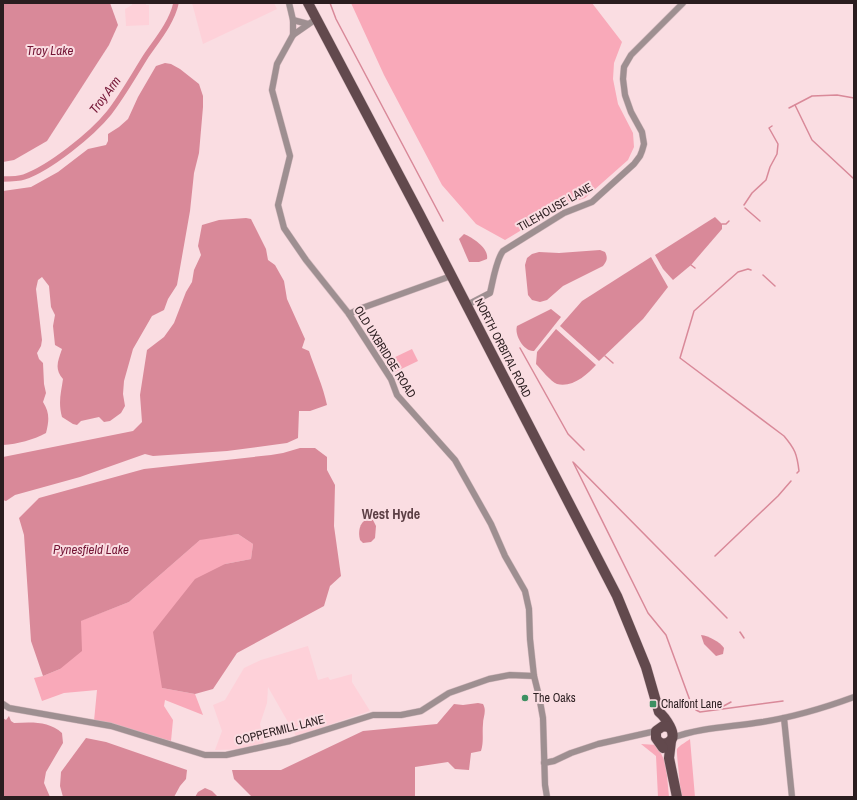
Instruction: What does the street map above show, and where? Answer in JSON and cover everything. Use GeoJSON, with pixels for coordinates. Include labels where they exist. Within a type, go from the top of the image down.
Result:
{"type":"FeatureCollection","features":[{"type":"Feature","properties":{"kind":"main road","name":"NORTH ORBITAL ROAD"},"geometry":{"type":"LineString","coordinates":[[308,3],[312,22],[467,305],[617,596],[646,667],[659,712],[658,736]]}},
{"type":"Feature","properties":{"kind":"main road","name":"NORTH ORBITAL ROAD"},"geometry":{"type":"LineString","coordinates":[[659,712],[664,716],[671,734]]}},
{"type":"Feature","properties":{"kind":"main road"},"geometry":{"type":"LineString","coordinates":[[670,758],[665,753],[658,736],[663,726],[671,734],[670,758],[677,797]]}},
{"type":"Feature","properties":{"kind":"main road"},"geometry":{"type":"LineString","coordinates":[[658,736],[666,743],[671,734]]}},
{"type":"Feature","properties":{"kind":"street"},"geometry":{"type":"LineString","coordinates":[[288,3],[293,20],[293,35]]}},
{"type":"Feature","properties":{"kind":"street","name":"TILEHOUSE LANE"},"geometry":{"type":"LineString","coordinates":[[467,305],[490,293],[500,254],[503,251],[564,213],[592,202],[634,164],[640,156],[644,144],[642,132],[631,112],[625,95],[623,79],[624,67],[631,55],[683,3]]}},
{"type":"Feature","properties":{"kind":"street"},"geometry":{"type":"LineString","coordinates":[[293,20],[312,22]]}},
{"type":"Feature","properties":{"kind":"street","name":"OLD UXBRIDGE ROAD"},"geometry":{"type":"LineString","coordinates":[[312,22],[293,35],[277,64],[272,90],[290,156],[278,205],[284,228],[306,260],[349,314],[391,379],[397,395],[455,460],[491,524],[505,556],[522,584],[527,598],[534,676],[543,718],[544,763],[547,797]]}},
{"type":"Feature","properties":{"kind":"street"},"geometry":{"type":"LineString","coordinates":[[349,314],[355,310],[451,276]]}},
{"type":"Feature","properties":{"kind":"street","name":"COPPERMILL LANE"},"geometry":{"type":"LineString","coordinates":[[3,704],[9,708],[111,726],[205,755],[226,755],[290,741],[373,715],[401,715],[421,711],[449,693],[489,679],[510,676],[534,676]]}},
{"type":"Feature","properties":{"kind":"street"},"geometry":{"type":"LineString","coordinates":[[671,734],[784,718],[817,710],[854,697]]}},
{"type":"Feature","properties":{"kind":"street"},"geometry":{"type":"LineString","coordinates":[[784,718],[792,797]]}},
{"type":"Feature","properties":{"kind":"street"},"geometry":{"type":"LineString","coordinates":[[544,763],[554,761],[571,753],[598,744],[640,736],[658,736]]}},
{"type":"Feature","properties":{"kind":"street"},"geometry":{"type":"LineString","coordinates":[[640,736],[653,738],[658,736]]}},
{"type":"Feature","properties":{"kind":"shaded area"},"geometry":{"type":"Polygon","coordinates":[[[132,3],[146,3],[146,5],[149,5],[149,25],[126,26],[125,9],[132,5],[132,3]]]}},
{"type":"Feature","properties":{"kind":"shaded area"},"geometry":{"type":"Polygon","coordinates":[[[192,3],[274,3],[277,9],[203,44],[192,3]]]}},
{"type":"Feature","properties":{"kind":"shaded area"},"geometry":{"type":"Polygon","coordinates":[[[351,3],[592,3],[622,42],[614,63],[613,79],[618,104],[633,133],[634,147],[628,160],[585,198],[561,206],[505,240],[476,224],[442,185],[384,75],[351,3]]]}},
{"type":"Feature","properties":{"kind":"shaded area"},"geometry":{"type":"Polygon","coordinates":[[[412,349],[418,361],[395,372],[389,360],[412,349]]]}},
{"type":"Feature","properties":{"kind":"shaded area"},"geometry":{"type":"Polygon","coordinates":[[[238,534],[253,544],[251,559],[225,564],[162,688],[195,694],[203,715],[165,700],[164,706],[173,720],[171,741],[94,721],[97,690],[64,693],[42,701],[34,678],[60,669],[80,621],[129,602],[201,539],[238,534]]]}},
{"type":"Feature","properties":{"kind":"shaded area"},"geometry":{"type":"Polygon","coordinates":[[[308,646],[318,680],[328,677],[330,680],[352,674],[352,682],[370,711],[296,736],[268,687],[267,703],[260,724],[264,744],[250,749],[215,750],[222,731],[213,705],[225,700],[244,668],[261,660],[308,646]]]}},
{"type":"Feature","properties":{"kind":"shaded area"},"geometry":{"type":"Polygon","coordinates":[[[690,739],[695,797],[681,797],[677,749],[690,739]]]}},
{"type":"Feature","properties":{"kind":"shaded area"},"geometry":{"type":"Polygon","coordinates":[[[641,744],[657,745],[666,764],[669,797],[658,797],[656,756],[641,744]]]}},
{"type":"Feature","properties":{"kind":"water","name":"Troy Lake"},"geometry":{"type":"Polygon","coordinates":[[[3,3],[110,3],[118,25],[109,45],[47,141],[14,160],[3,162],[3,3]]]}},
{"type":"Feature","properties":{"kind":"water"},"geometry":{"type":"Polygon","coordinates":[[[165,63],[171,64],[180,69],[199,84],[203,96],[199,153],[194,173],[190,211],[177,285],[168,299],[164,310],[152,316],[133,349],[124,381],[123,394],[125,406],[121,413],[110,421],[104,422],[99,417],[81,421],[77,425],[62,417],[60,402],[63,379],[58,372],[58,365],[62,349],[55,345],[53,326],[55,315],[51,307],[49,286],[42,277],[38,280],[36,289],[42,340],[41,346],[37,353],[39,359],[43,363],[46,393],[43,402],[48,413],[47,429],[46,433],[31,440],[3,445],[3,191],[31,187],[58,172],[88,149],[106,145],[108,141],[108,134],[128,119],[138,97],[156,66],[165,63]]]}},
{"type":"Feature","properties":{"kind":"water"},"geometry":{"type":"Polygon","coordinates":[[[715,217],[722,224],[722,229],[691,265],[673,280],[663,269],[655,255],[715,217]]]}},
{"type":"Feature","properties":{"kind":"water"},"geometry":{"type":"Polygon","coordinates":[[[251,219],[266,249],[268,260],[275,265],[284,281],[287,299],[305,339],[302,348],[309,351],[327,405],[310,411],[299,411],[298,438],[287,443],[227,451],[153,456],[145,454],[80,477],[15,495],[6,501],[3,500],[3,457],[133,431],[142,422],[140,395],[147,350],[164,337],[174,323],[186,292],[192,282],[194,270],[201,255],[198,246],[202,225],[219,220],[251,219]]]}},
{"type":"Feature","properties":{"kind":"water"},"geometry":{"type":"Polygon","coordinates":[[[464,234],[472,238],[483,247],[486,251],[487,259],[479,262],[469,262],[459,239],[464,234]]]}},
{"type":"Feature","properties":{"kind":"water"},"geometry":{"type":"Polygon","coordinates":[[[600,250],[605,252],[607,256],[603,266],[563,286],[547,300],[540,302],[532,300],[528,295],[525,265],[527,258],[532,254],[539,252],[559,253],[600,250]]]}},
{"type":"Feature","properties":{"kind":"water"},"geometry":{"type":"Polygon","coordinates":[[[651,257],[668,287],[643,319],[599,361],[560,326],[582,301],[651,257]]]}},
{"type":"Feature","properties":{"kind":"water"},"geometry":{"type":"Polygon","coordinates":[[[551,309],[561,317],[534,351],[530,351],[523,346],[518,338],[516,330],[517,326],[551,309]]]}},
{"type":"Feature","properties":{"kind":"water"},"geometry":{"type":"Polygon","coordinates":[[[556,329],[596,365],[579,380],[563,385],[555,383],[536,364],[537,352],[556,329]]]}},
{"type":"Feature","properties":{"kind":"water","name":"Pynesfield Lake"},"geometry":{"type":"Polygon","coordinates":[[[300,448],[315,448],[327,457],[327,470],[335,485],[334,526],[341,576],[330,586],[324,606],[237,653],[213,689],[195,694],[162,688],[153,632],[195,579],[225,564],[251,559],[253,544],[238,534],[200,540],[129,602],[81,621],[82,651],[60,669],[43,676],[31,641],[24,535],[19,518],[39,498],[144,469],[271,455],[300,448]]]}},
{"type":"Feature","properties":{"kind":"water"},"geometry":{"type":"Polygon","coordinates":[[[367,519],[373,520],[376,526],[375,538],[371,542],[363,543],[360,540],[359,531],[362,523],[367,519]]]}},
{"type":"Feature","properties":{"kind":"water"},"geometry":{"type":"Polygon","coordinates":[[[701,635],[711,638],[720,644],[724,648],[723,654],[716,656],[704,644],[701,635]]]}},
{"type":"Feature","properties":{"kind":"water"},"geometry":{"type":"Polygon","coordinates":[[[478,703],[483,704],[485,709],[482,744],[481,751],[471,753],[469,770],[455,769],[448,762],[415,767],[415,797],[252,797],[234,779],[232,770],[281,770],[363,731],[437,724],[454,704],[463,705],[478,703]]]}},
{"type":"Feature","properties":{"kind":"water"},"geometry":{"type":"Polygon","coordinates":[[[9,716],[11,721],[14,723],[46,724],[62,733],[63,743],[46,772],[44,783],[50,797],[3,797],[3,718],[6,720],[9,716]]]}},
{"type":"Feature","properties":{"kind":"water"},"geometry":{"type":"Polygon","coordinates":[[[86,738],[106,742],[187,770],[186,779],[174,797],[63,797],[60,786],[61,772],[86,738]]]}},
{"type":"Feature","properties":{"kind":"water"},"geometry":{"type":"Polygon","coordinates":[[[205,788],[212,791],[218,797],[195,797],[198,792],[205,788]]]}},
{"type":"Feature","properties":{"kind":"waterway","name":"Troy Arm"},"geometry":{"type":"LineString","coordinates":[[3,179],[17,179],[24,177],[46,166],[70,150],[102,121],[119,99],[146,56],[164,31],[176,3]]}},
{"type":"Feature","properties":{"kind":"waterway"},"geometry":{"type":"LineString","coordinates":[[330,3],[336,19],[443,221]]}},
{"type":"Feature","properties":{"kind":"waterway"},"geometry":{"type":"LineString","coordinates":[[789,108],[812,96],[837,95],[854,98]]}},
{"type":"Feature","properties":{"kind":"waterway"},"geometry":{"type":"LineString","coordinates":[[795,105],[812,140],[854,179]]}},
{"type":"Feature","properties":{"kind":"waterway"},"geometry":{"type":"LineString","coordinates":[[744,205],[752,193],[766,180],[770,167],[777,154],[778,144],[769,128],[772,126]]}},
{"type":"Feature","properties":{"kind":"waterway"},"geometry":{"type":"LineString","coordinates":[[745,208],[760,221]]}},
{"type":"Feature","properties":{"kind":"waterway"},"geometry":{"type":"LineString","coordinates":[[722,224],[726,224],[729,221]]}},
{"type":"Feature","properties":{"kind":"waterway"},"geometry":{"type":"LineString","coordinates":[[691,265],[695,268]]}},
{"type":"Feature","properties":{"kind":"waterway"},"geometry":{"type":"LineString","coordinates":[[751,270],[748,269],[738,272],[694,311],[680,358],[784,436],[793,448],[796,456],[799,471],[797,473]]}},
{"type":"Feature","properties":{"kind":"waterway"},"geometry":{"type":"LineString","coordinates":[[763,275],[775,286]]}},
{"type":"Feature","properties":{"kind":"waterway"},"geometry":{"type":"LineString","coordinates":[[520,348],[568,434],[584,450]]}},
{"type":"Feature","properties":{"kind":"waterway"},"geometry":{"type":"LineString","coordinates":[[605,356],[613,363]]}},
{"type":"Feature","properties":{"kind":"waterway"},"geometry":{"type":"LineString","coordinates":[[573,462],[648,613],[666,635],[692,706],[700,712],[783,701]]}},
{"type":"Feature","properties":{"kind":"waterway"},"geometry":{"type":"LineString","coordinates":[[574,463],[727,618]]}},
{"type":"Feature","properties":{"kind":"waterway"},"geometry":{"type":"LineString","coordinates":[[715,556],[778,496],[791,481]]}},
{"type":"Feature","properties":{"kind":"waterway"},"geometry":{"type":"LineString","coordinates":[[740,632],[744,638]]}},
{"type":"Feature","properties":{"kind":"waterway"},"geometry":{"type":"LineString","coordinates":[[720,708],[731,702]]}},
{"type":"Feature","properties":{"kind":"place","name":"The Oaks"},"geometry":{"type":"Point","coordinates":[525,698]}},
{"type":"Feature","properties":{"kind":"place","name":"Chalfont Lane"},"geometry":{"type":"Point","coordinates":[653,704]}},
{"type":"Feature","properties":{"kind":"district","name":"West Hyde"},"geometry":{"type":"Point","coordinates":[391,514]}}]}
